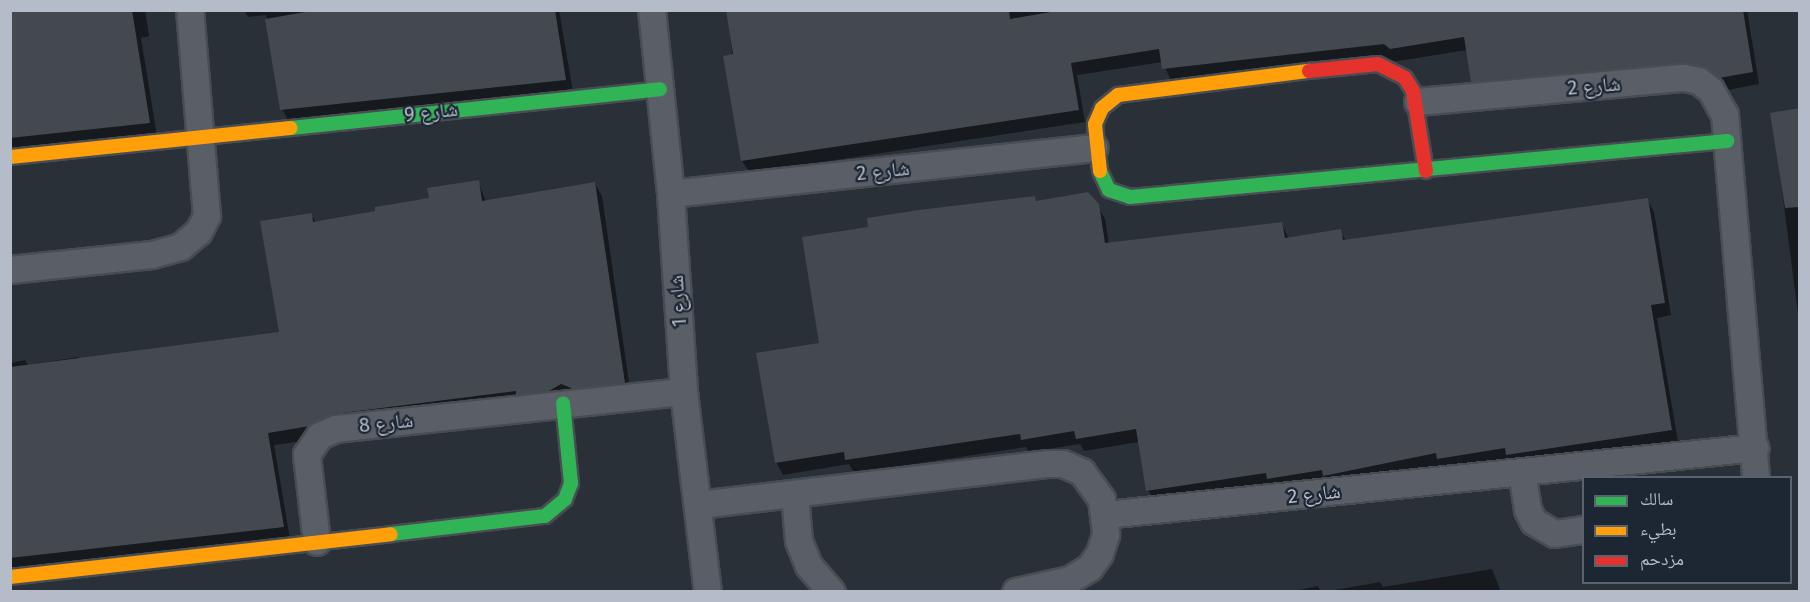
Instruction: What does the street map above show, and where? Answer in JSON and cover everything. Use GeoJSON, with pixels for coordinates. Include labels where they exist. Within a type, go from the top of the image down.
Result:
{"type":"FeatureCollection","features":[{"type":"Feature","properties":{"kind":"street"},"geometry":{"type":"LineString","coordinates":[[10,270],[153,255],[182,247],[199,232],[207,216],[203,134],[190,10]]}},
{"type":"Feature","properties":{"kind":"street","name":"شارع 1"},"geometry":{"type":"LineString","coordinates":[[652,10],[671,194],[684,392],[708,591]]}},
{"type":"Feature","properties":{"kind":"street"},"geometry":{"type":"LineString","coordinates":[[1426,171],[1418,102],[1405,78],[1378,63],[1138,90],[1118,95],[1102,108],[1095,123],[1095,148],[1100,176],[1109,189],[1130,196],[1426,171],[1727,141]]}},
{"type":"Feature","properties":{"kind":"street","name":"شارع 2"},"geometry":{"type":"LineString","coordinates":[[1418,102],[1684,78],[1699,81],[1719,101],[1727,141],[1756,448],[1756,476]]}},
{"type":"Feature","properties":{"kind":"street","name":"شارع 9"},"geometry":{"type":"LineString","coordinates":[[10,157],[203,134],[660,89]]}},
{"type":"Feature","properties":{"kind":"street","name":"شارع 2"},"geometry":{"type":"LineString","coordinates":[[671,194],[1095,148]]}},
{"type":"Feature","properties":{"kind":"street","name":"شارع 8"},"geometry":{"type":"LineString","coordinates":[[317,542],[307,455],[320,436],[336,429],[563,403],[684,392]]}},
{"type":"Feature","properties":{"kind":"street"},"geometry":{"type":"LineString","coordinates":[[10,577],[545,516],[565,499],[571,483],[563,403]]}},
{"type":"Feature","properties":{"kind":"street","name":"شارع 2"},"geometry":{"type":"LineString","coordinates":[[1106,515],[1756,448]]}},
{"type":"Feature","properties":{"kind":"street"},"geometry":{"type":"LineString","coordinates":[[699,505],[1064,464],[1082,472],[1094,485],[1106,515],[1106,535],[1100,554],[1090,568],[1070,580],[1016,591]]}},
{"type":"Feature","properties":{"kind":"street"},"geometry":{"type":"LineString","coordinates":[[1522,472],[1528,510],[1534,522],[1555,534],[1582,530]]}},
{"type":"Feature","properties":{"kind":"street"},"geometry":{"type":"LineString","coordinates":[[795,495],[802,550],[808,566],[832,591]]}},
{"type":"Feature","properties":{"kind":"building"},"geometry":{"type":"Polygon","coordinates":[[[10,10],[132,10],[150,123],[10,138],[10,10]]]}},
{"type":"Feature","properties":{"kind":"building"},"geometry":{"type":"Polygon","coordinates":[[[317,10],[555,10],[566,80],[280,110],[265,19],[317,10]]]}},
{"type":"Feature","properties":{"kind":"building"},"geometry":{"type":"Polygon","coordinates":[[[726,10],[1009,10],[1010,19],[1062,10],[1743,10],[1753,72],[1719,78],[1702,66],[1683,63],[1471,82],[1464,37],[1390,49],[1384,44],[1162,69],[1159,49],[1071,63],[1079,110],[741,161],[723,56],[733,54],[726,10]]]}},
{"type":"Feature","properties":{"kind":"building"},"geometry":{"type":"Polygon","coordinates":[[[1800,108],[1800,207],[1785,208],[1770,113],[1800,108]]]}},
{"type":"Feature","properties":{"kind":"building"},"geometry":{"type":"Polygon","coordinates":[[[479,180],[482,201],[595,182],[625,383],[574,389],[561,384],[549,391],[516,395],[516,391],[334,414],[310,426],[268,433],[284,527],[10,558],[10,367],[279,332],[260,221],[312,213],[313,222],[375,211],[375,207],[429,198],[427,188],[479,180]]]}},
{"type":"Feature","properties":{"kind":"building"},"geometry":{"type":"Polygon","coordinates":[[[1088,192],[1099,204],[1105,243],[1282,222],[1285,238],[1341,229],[1343,240],[1648,198],[1665,303],[1651,305],[1672,430],[1506,455],[1505,448],[1437,459],[1436,453],[1323,476],[1322,470],[1267,479],[1266,473],[1146,491],[1136,429],[1076,439],[1074,431],[1021,440],[1020,434],[845,460],[844,452],[775,463],[756,353],[819,343],[802,237],[868,227],[867,218],[1035,196],[1036,201],[1088,192]]]}},
{"type":"Feature","properties":{"kind":"traffic: fast"},"geometry":{"type":"LineString","coordinates":[[291,128],[660,89]]}},
{"type":"Feature","properties":{"kind":"traffic: fast"},"geometry":{"type":"LineString","coordinates":[[1100,171],[1109,190],[1130,197],[1727,141]]}},
{"type":"Feature","properties":{"kind":"traffic: fast"},"geometry":{"type":"LineString","coordinates":[[391,534],[545,516],[565,499],[571,483],[563,403]]}},
{"type":"Feature","properties":{"kind":"traffic: slow"},"geometry":{"type":"LineString","coordinates":[[1100,171],[1095,124],[1102,108],[1118,95],[1309,71]]}},
{"type":"Feature","properties":{"kind":"traffic: slow"},"geometry":{"type":"LineString","coordinates":[[10,157],[291,128]]}},
{"type":"Feature","properties":{"kind":"traffic: slow"},"geometry":{"type":"LineString","coordinates":[[10,577],[391,534]]}},
{"type":"Feature","properties":{"kind":"traffic: jam"},"geometry":{"type":"LineString","coordinates":[[1309,71],[1378,64],[1405,78],[1413,91],[1426,171]]}}]}
